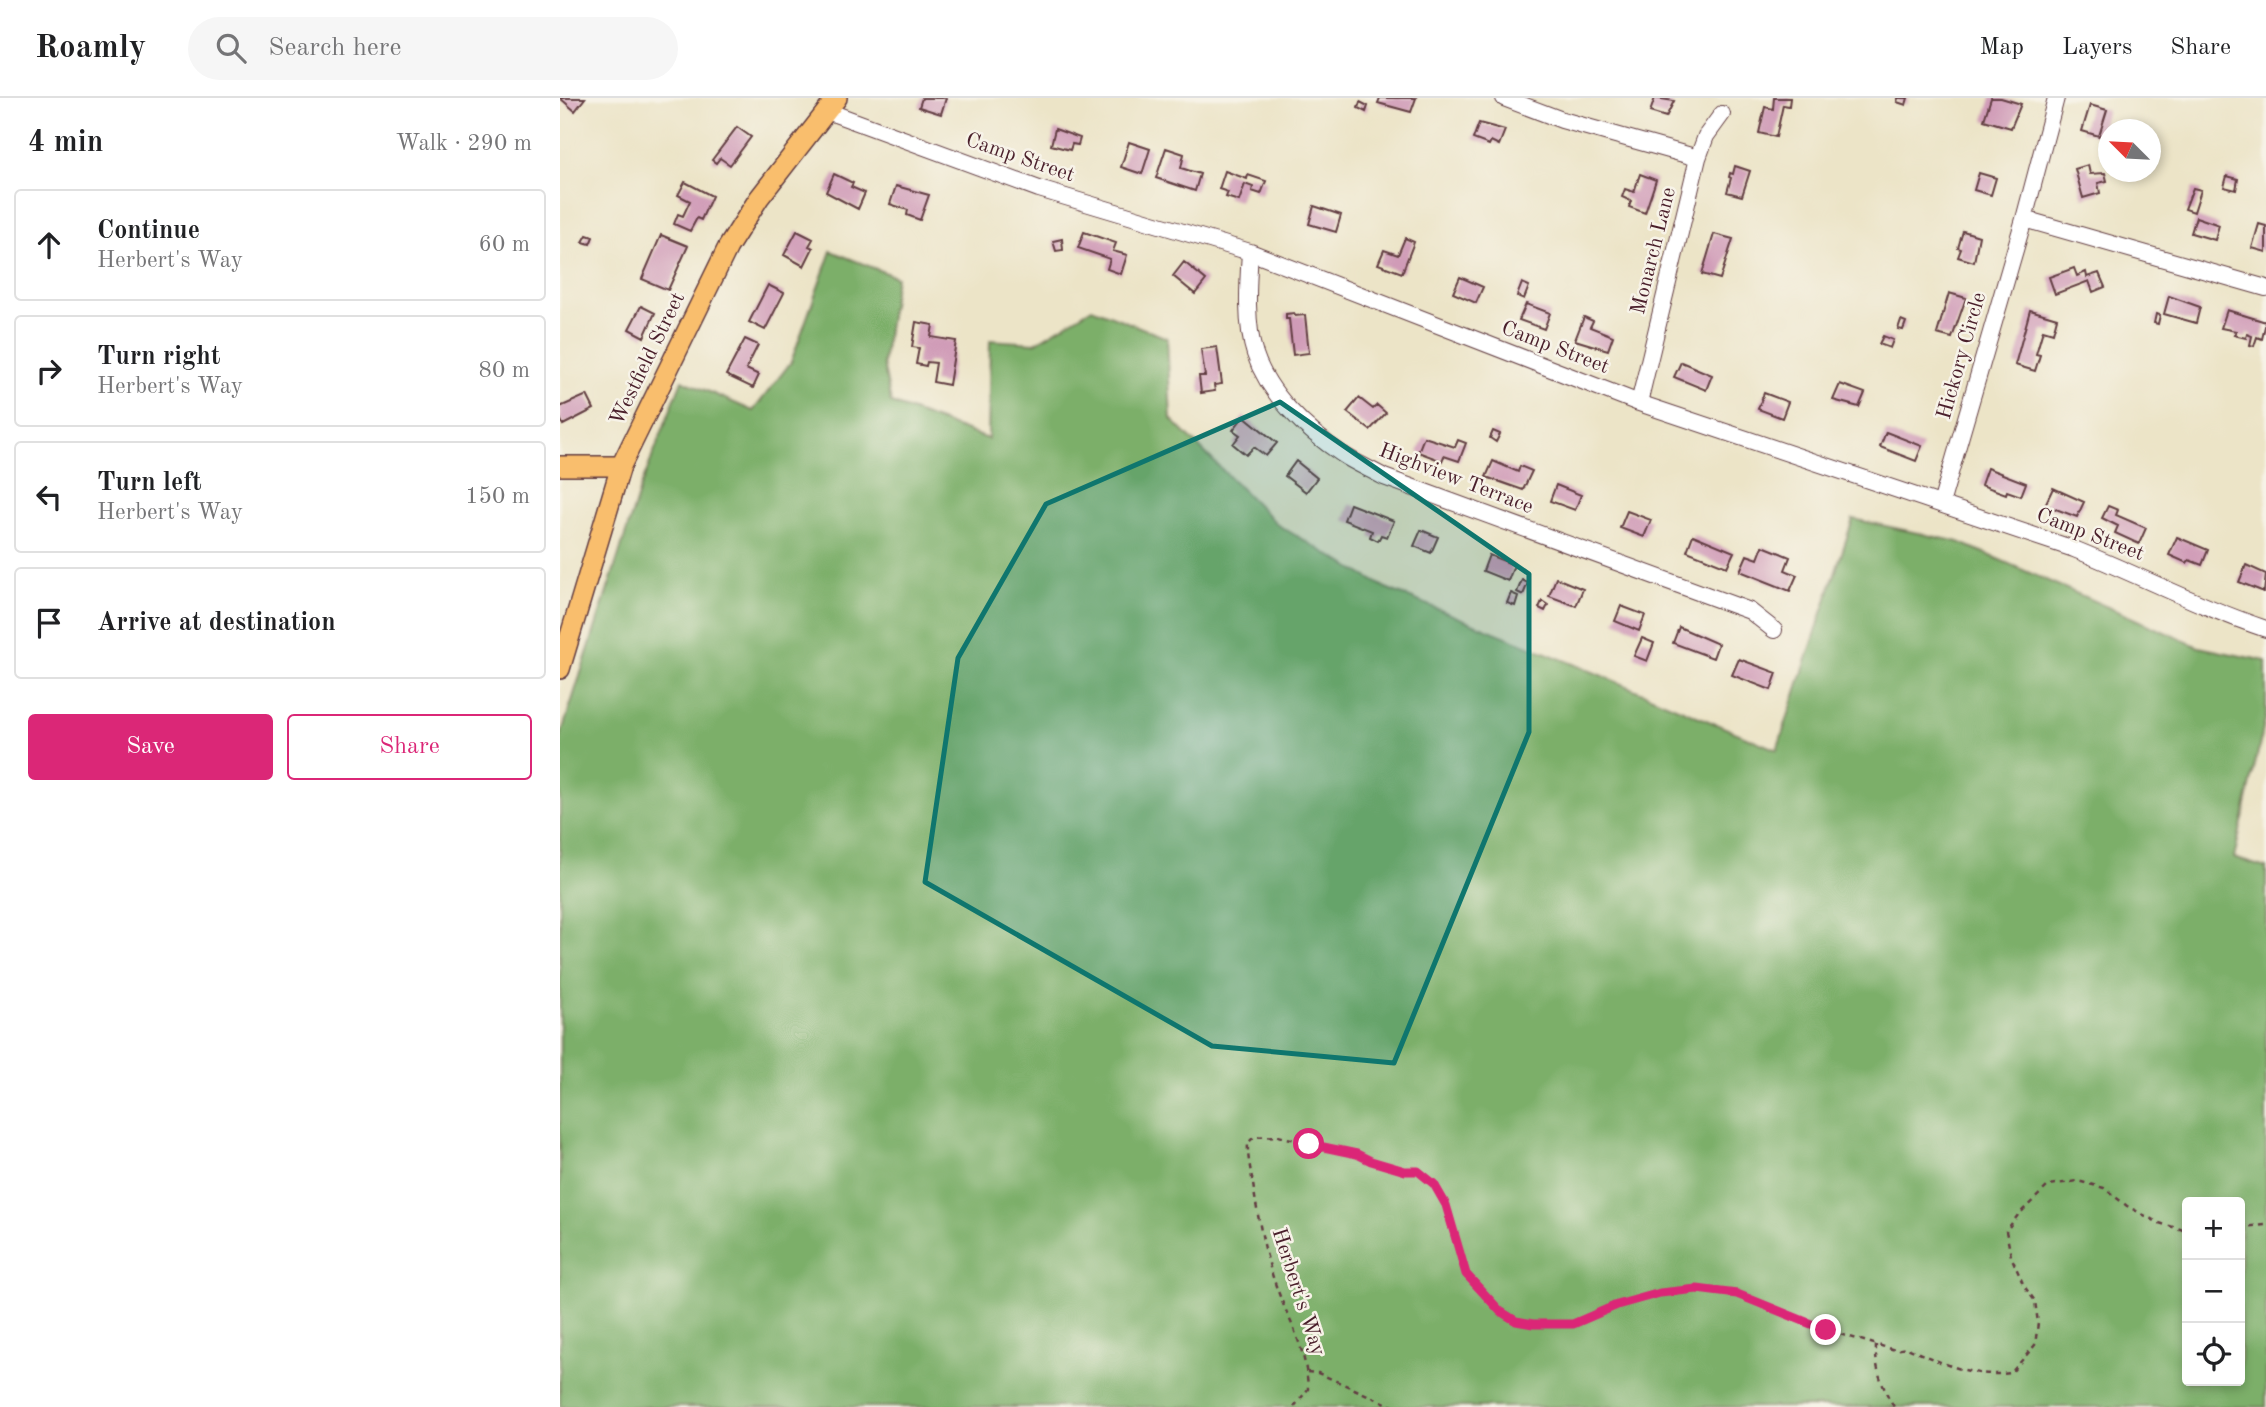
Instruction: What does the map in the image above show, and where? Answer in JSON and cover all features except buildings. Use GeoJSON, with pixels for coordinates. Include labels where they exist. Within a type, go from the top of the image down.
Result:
{"type":"FeatureCollection","features":[{"type":"Feature","properties":{"kind":"main road","name":"Westfield Street"},"geometry":{"type":"LineString","coordinates":[[560,668],[621,466],[728,247],[758,198],[832,104]]}},
{"type":"Feature","properties":{"kind":"main road"},"geometry":{"type":"LineString","coordinates":[[560,466],[621,466]]}},
{"type":"Feature","properties":{"kind":"street"},"geometry":{"type":"LineString","coordinates":[[1504,98],[1563,120],[1699,158]]}},
{"type":"Feature","properties":{"kind":"street","name":"Hickory Circle"},"geometry":{"type":"LineString","coordinates":[[1941,504],[2024,219],[2056,98]]}},
{"type":"Feature","properties":{"kind":"street","name":"Camp Street"},"geometry":{"type":"LineString","coordinates":[[832,104],[1039,189],[1251,252],[1639,403],[1780,453],[2074,550],[2125,569],[2220,614],[2266,629]]}},
{"type":"Feature","properties":{"kind":"street","name":"Monarch Lane"},"geometry":{"type":"LineString","coordinates":[[1639,403],[1699,158],[1706,136],[1722,114]]}},
{"type":"Feature","properties":{"kind":"street"},"geometry":{"type":"LineString","coordinates":[[2024,219],[2266,288]]}},
{"type":"Feature","properties":{"kind":"street","name":"Highview Terrace"},"geometry":{"type":"LineString","coordinates":[[1251,252],[1248,282],[1254,352],[1268,385],[1293,412],[1342,454],[1384,477],[1750,611],[1774,630]]}},
{"type":"Feature","properties":{"kind":"path","name":"Herbert's Way"},"geometry":{"type":"LineString","coordinates":[[1294,1407],[1308,1389],[1307,1363],[1297,1332],[1276,1287],[1257,1219],[1248,1155],[1248,1143],[1254,1138],[1278,1136],[1357,1154],[1405,1171],[1418,1171],[1434,1184],[1446,1205],[1466,1274],[1500,1311],[1516,1321],[1533,1324],[1573,1324],[1617,1305],[1660,1293],[1697,1289],[1737,1294],[1826,1330],[1895,1350],[1906,1348],[1972,1373],[1991,1375],[2011,1373],[2035,1345],[2038,1323],[2035,1301],[2024,1286],[2011,1256],[2006,1231],[2018,1215],[2049,1185],[2078,1181],[2104,1188],[2127,1206],[2159,1223],[2182,1230]]}},
{"type":"Feature","properties":{"kind":"path"},"geometry":{"type":"LineString","coordinates":[[2245,1227],[2266,1225]]}},
{"type":"Feature","properties":{"kind":"path"},"geometry":{"type":"LineString","coordinates":[[1876,1345],[1875,1363],[1879,1380],[1894,1407]]}},
{"type":"Feature","properties":{"kind":"path"},"geometry":{"type":"LineString","coordinates":[[1307,1373],[1318,1373],[1395,1407]]}},
{"type":"Feature","properties":{"kind":"highlighted area"},"geometry":{"type":"Polygon","coordinates":[[[1280,402],[1529,574],[1529,732],[1394,1063],[1212,1046],[925,882],[958,658],[1046,504],[1280,402]]]}},
{"type":"Feature","properties":{"kind":"green space"},"geometry":{"type":"Polygon","coordinates":[[[831,251],[896,277],[883,363],[891,403],[988,439],[990,340],[1035,343],[1092,308],[1167,338],[1171,419],[1278,525],[1386,588],[1777,750],[1853,519],[1959,542],[2199,647],[2266,661],[2266,716],[2234,858],[2266,868],[2266,1407],[560,1407],[560,738],[641,486],[682,380],[753,411],[791,362],[831,251]]]}},
{"type":"Feature","properties":{"kind":"route"},"geometry":{"type":"LineString","coordinates":[[1309,1144],[1357,1154],[1405,1171],[1418,1171],[1434,1184],[1446,1205],[1466,1274],[1488,1300],[1516,1321],[1533,1324],[1573,1324],[1617,1305],[1660,1293],[1697,1289],[1737,1294],[1826,1330]]}}]}
